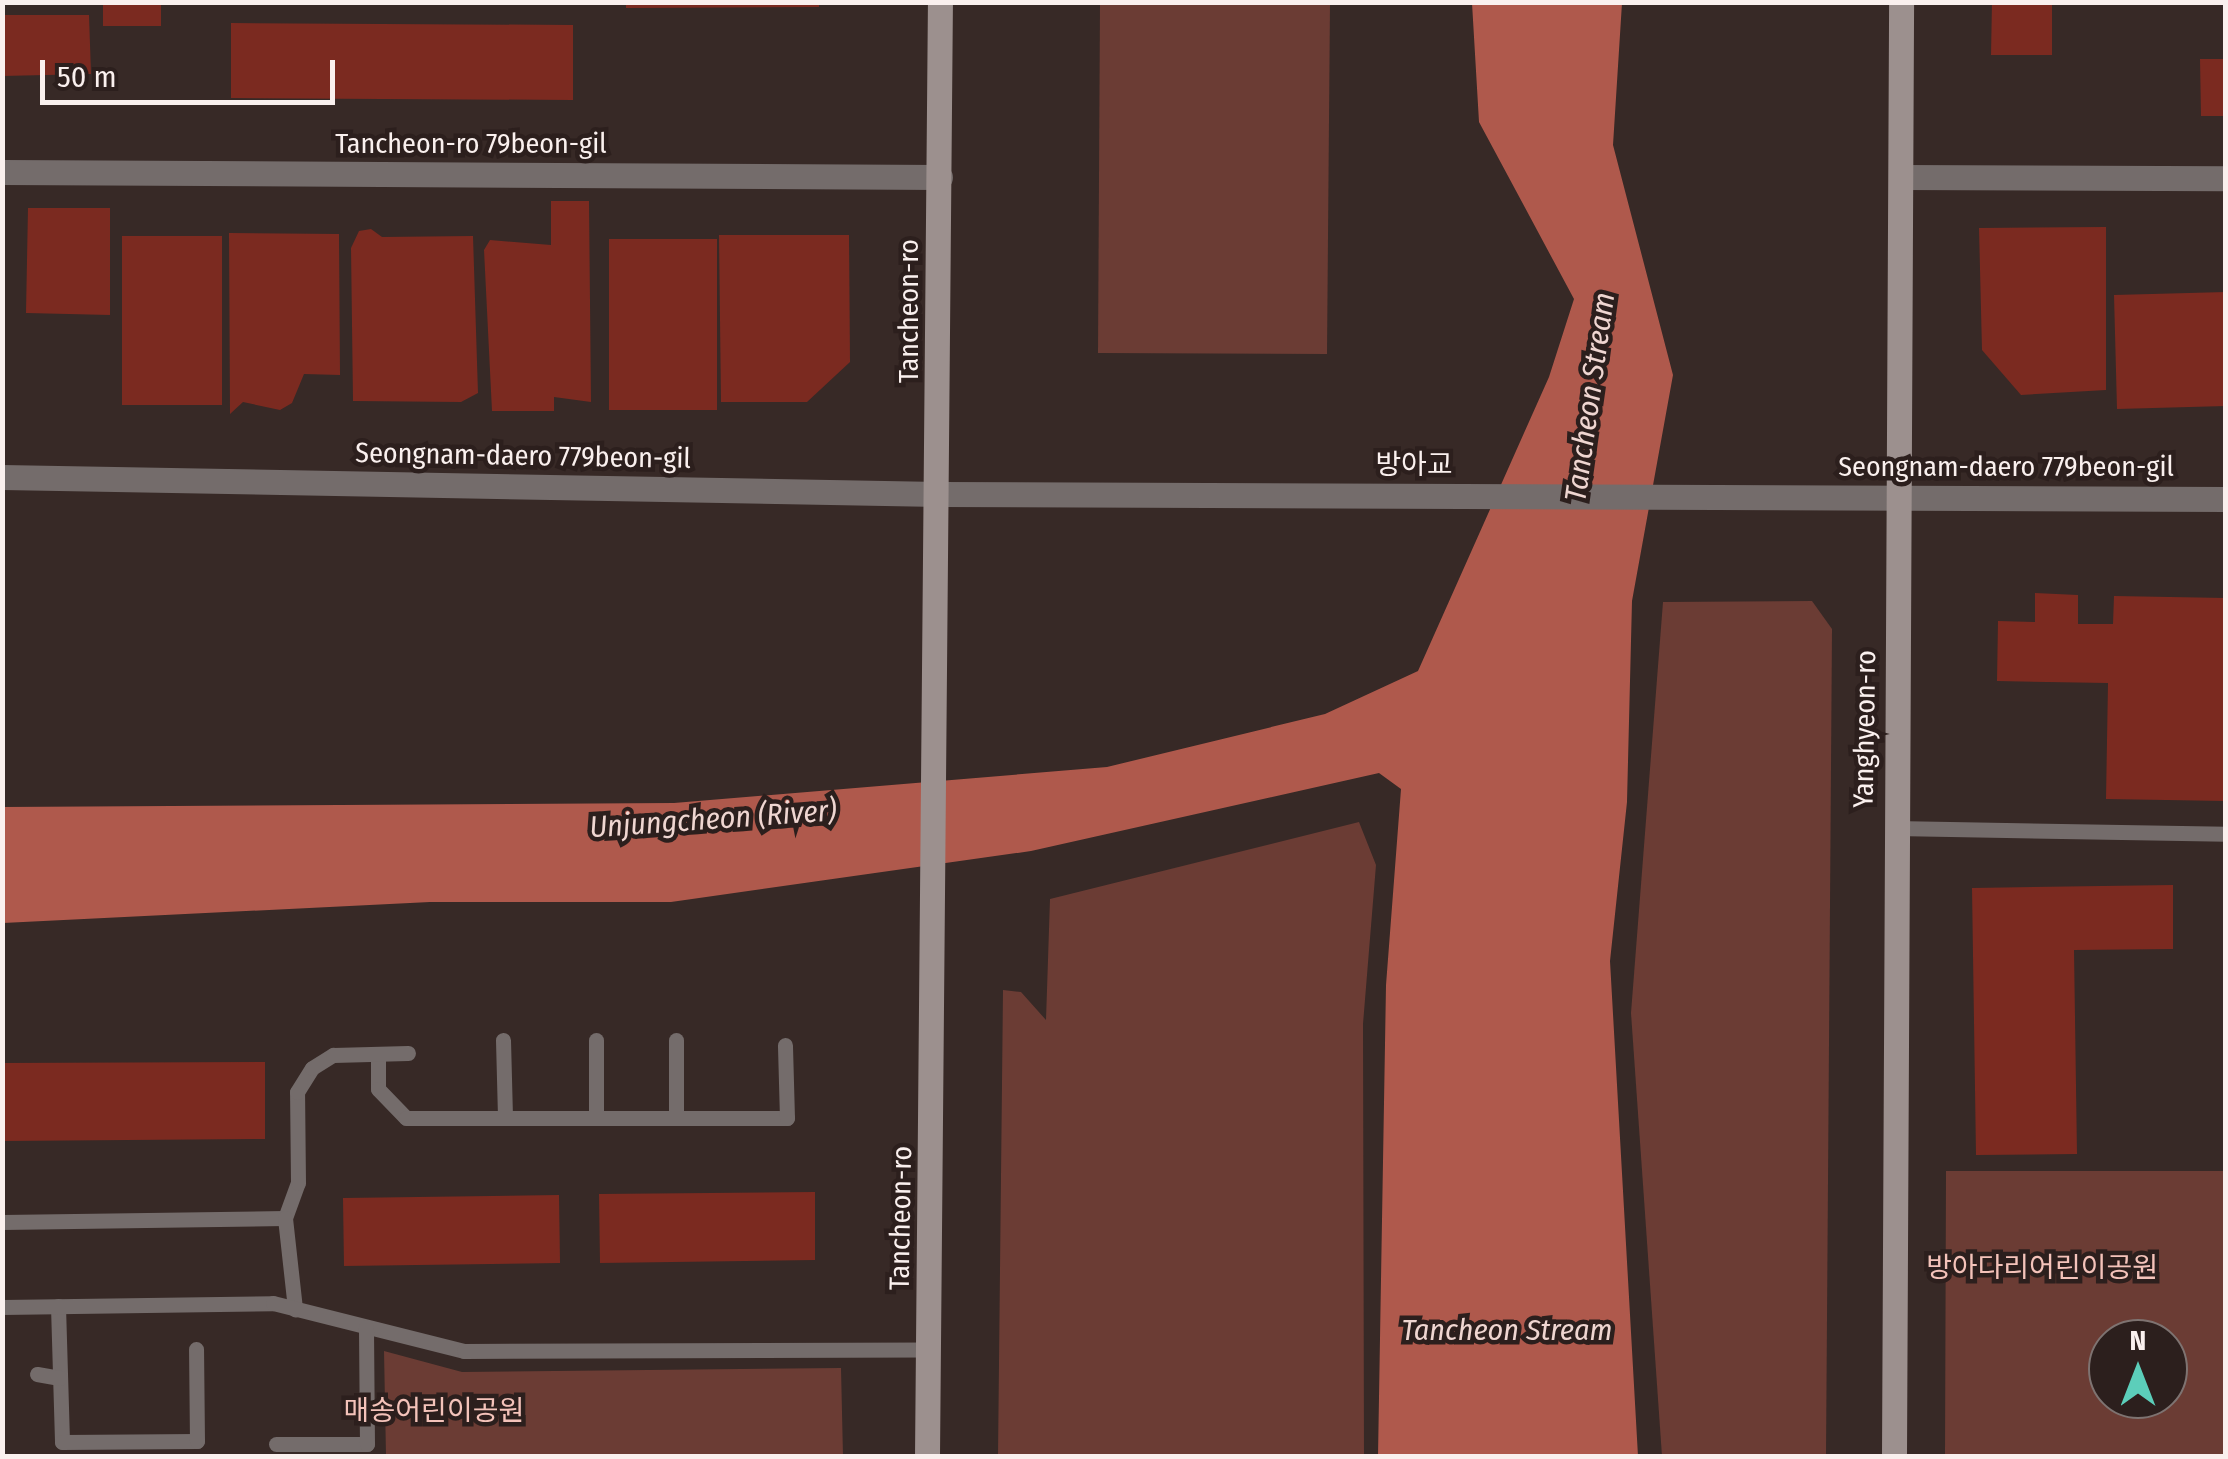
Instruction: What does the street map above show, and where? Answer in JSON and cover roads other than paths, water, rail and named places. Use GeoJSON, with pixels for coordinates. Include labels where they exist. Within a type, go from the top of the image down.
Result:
{"type":"FeatureCollection","features":[{"type":"Feature","properties":{"kind":"main road","name":"Tancheon-ro"},"geometry":{"type":"LineString","coordinates":[[927,1456],[938,619],[940,2]]}},
{"type":"Feature","properties":{"kind":"main road","name":"Yanghyeon-ro"},"geometry":{"type":"LineString","coordinates":[[1894,1456],[1894,828],[1901,2]]}},
{"type":"Feature","properties":{"kind":"street","name":"Tancheon-ro 79beon-gil"},"geometry":{"type":"LineString","coordinates":[[2,172],[940,177]]}},
{"type":"Feature","properties":{"kind":"street"},"geometry":{"type":"LineString","coordinates":[[1902,177],[2226,178]]}},
{"type":"Feature","properties":{"kind":"street","name":"Seongnam-daero 779beon-gil"},"geometry":{"type":"LineString","coordinates":[[2,477],[1042,493]]}},
{"type":"Feature","properties":{"kind":"street","name":"방아교"},"geometry":{"type":"LineString","coordinates":[[1042,493],[1786,497]]}},
{"type":"Feature","properties":{"kind":"street","name":"Seongnam-daero 779beon-gil"},"geometry":{"type":"LineString","coordinates":[[1786,497],[2226,499]]}},
{"type":"Feature","properties":{"kind":"lane"},"geometry":{"type":"LineString","coordinates":[[1894,828],[2226,834]]}},
{"type":"Feature","properties":{"kind":"lane"},"geometry":{"type":"LineString","coordinates":[[503,1040],[505,1118]]}},
{"type":"Feature","properties":{"kind":"lane"},"geometry":{"type":"LineString","coordinates":[[596,1040],[596,1118]]}},
{"type":"Feature","properties":{"kind":"lane"},"geometry":{"type":"LineString","coordinates":[[676,1040],[676,1118]]}},
{"type":"Feature","properties":{"kind":"lane"},"geometry":{"type":"LineString","coordinates":[[378,1054],[378,1090],[406,1118],[787,1118],[785,1045]]}},
{"type":"Feature","properties":{"kind":"lane"},"geometry":{"type":"LineString","coordinates":[[295,1309],[285,1218],[298,1183],[297,1092],[312,1068],[334,1055],[408,1053]]}},
{"type":"Feature","properties":{"kind":"lane"},"geometry":{"type":"LineString","coordinates":[[2,1222],[285,1218]]}},
{"type":"Feature","properties":{"kind":"lane"},"geometry":{"type":"LineString","coordinates":[[58,1306],[62,1442],[197,1440],[196,1349]]}},
{"type":"Feature","properties":{"kind":"lane"},"geometry":{"type":"LineString","coordinates":[[2,1307],[295,1309],[464,1351],[929,1349]]}},
{"type":"Feature","properties":{"kind":"lane"},"geometry":{"type":"LineString","coordinates":[[276,1444],[367,1444],[366,1327]]}},
{"type":"Feature","properties":{"kind":"lane"},"geometry":{"type":"LineString","coordinates":[[37,1374],[60,1378]]}},
{"type":"Feature","properties":{"kind":"water","name":"Tancheon Stream"},"geometry":{"type":"Polygon","coordinates":[[[1472,3],[1622,3],[1613,145],[1673,375],[1632,601],[1627,802],[1610,961],[1638,1456],[1378,1456],[1386,985],[1401,789],[1379,773],[1031,851],[671,902],[430,902],[3,923],[2,807],[674,803],[1107,767],[1325,714],[1418,671],[1549,377],[1574,299],[1479,122],[1472,3]]]}},
{"type":"Feature","properties":{"kind":"water label","name":"Unjungcheon (River)"},"geometry":{"type":"Point","coordinates":[713,819]}},
{"type":"Feature","properties":{"kind":"park label","name":"방아다리어린이공원"},"geometry":{"type":"Point","coordinates":[2042,1268]}},
{"type":"Feature","properties":{"kind":"park label","name":"매송어린이공원"},"geometry":{"type":"Point","coordinates":[434,1411]}}]}
